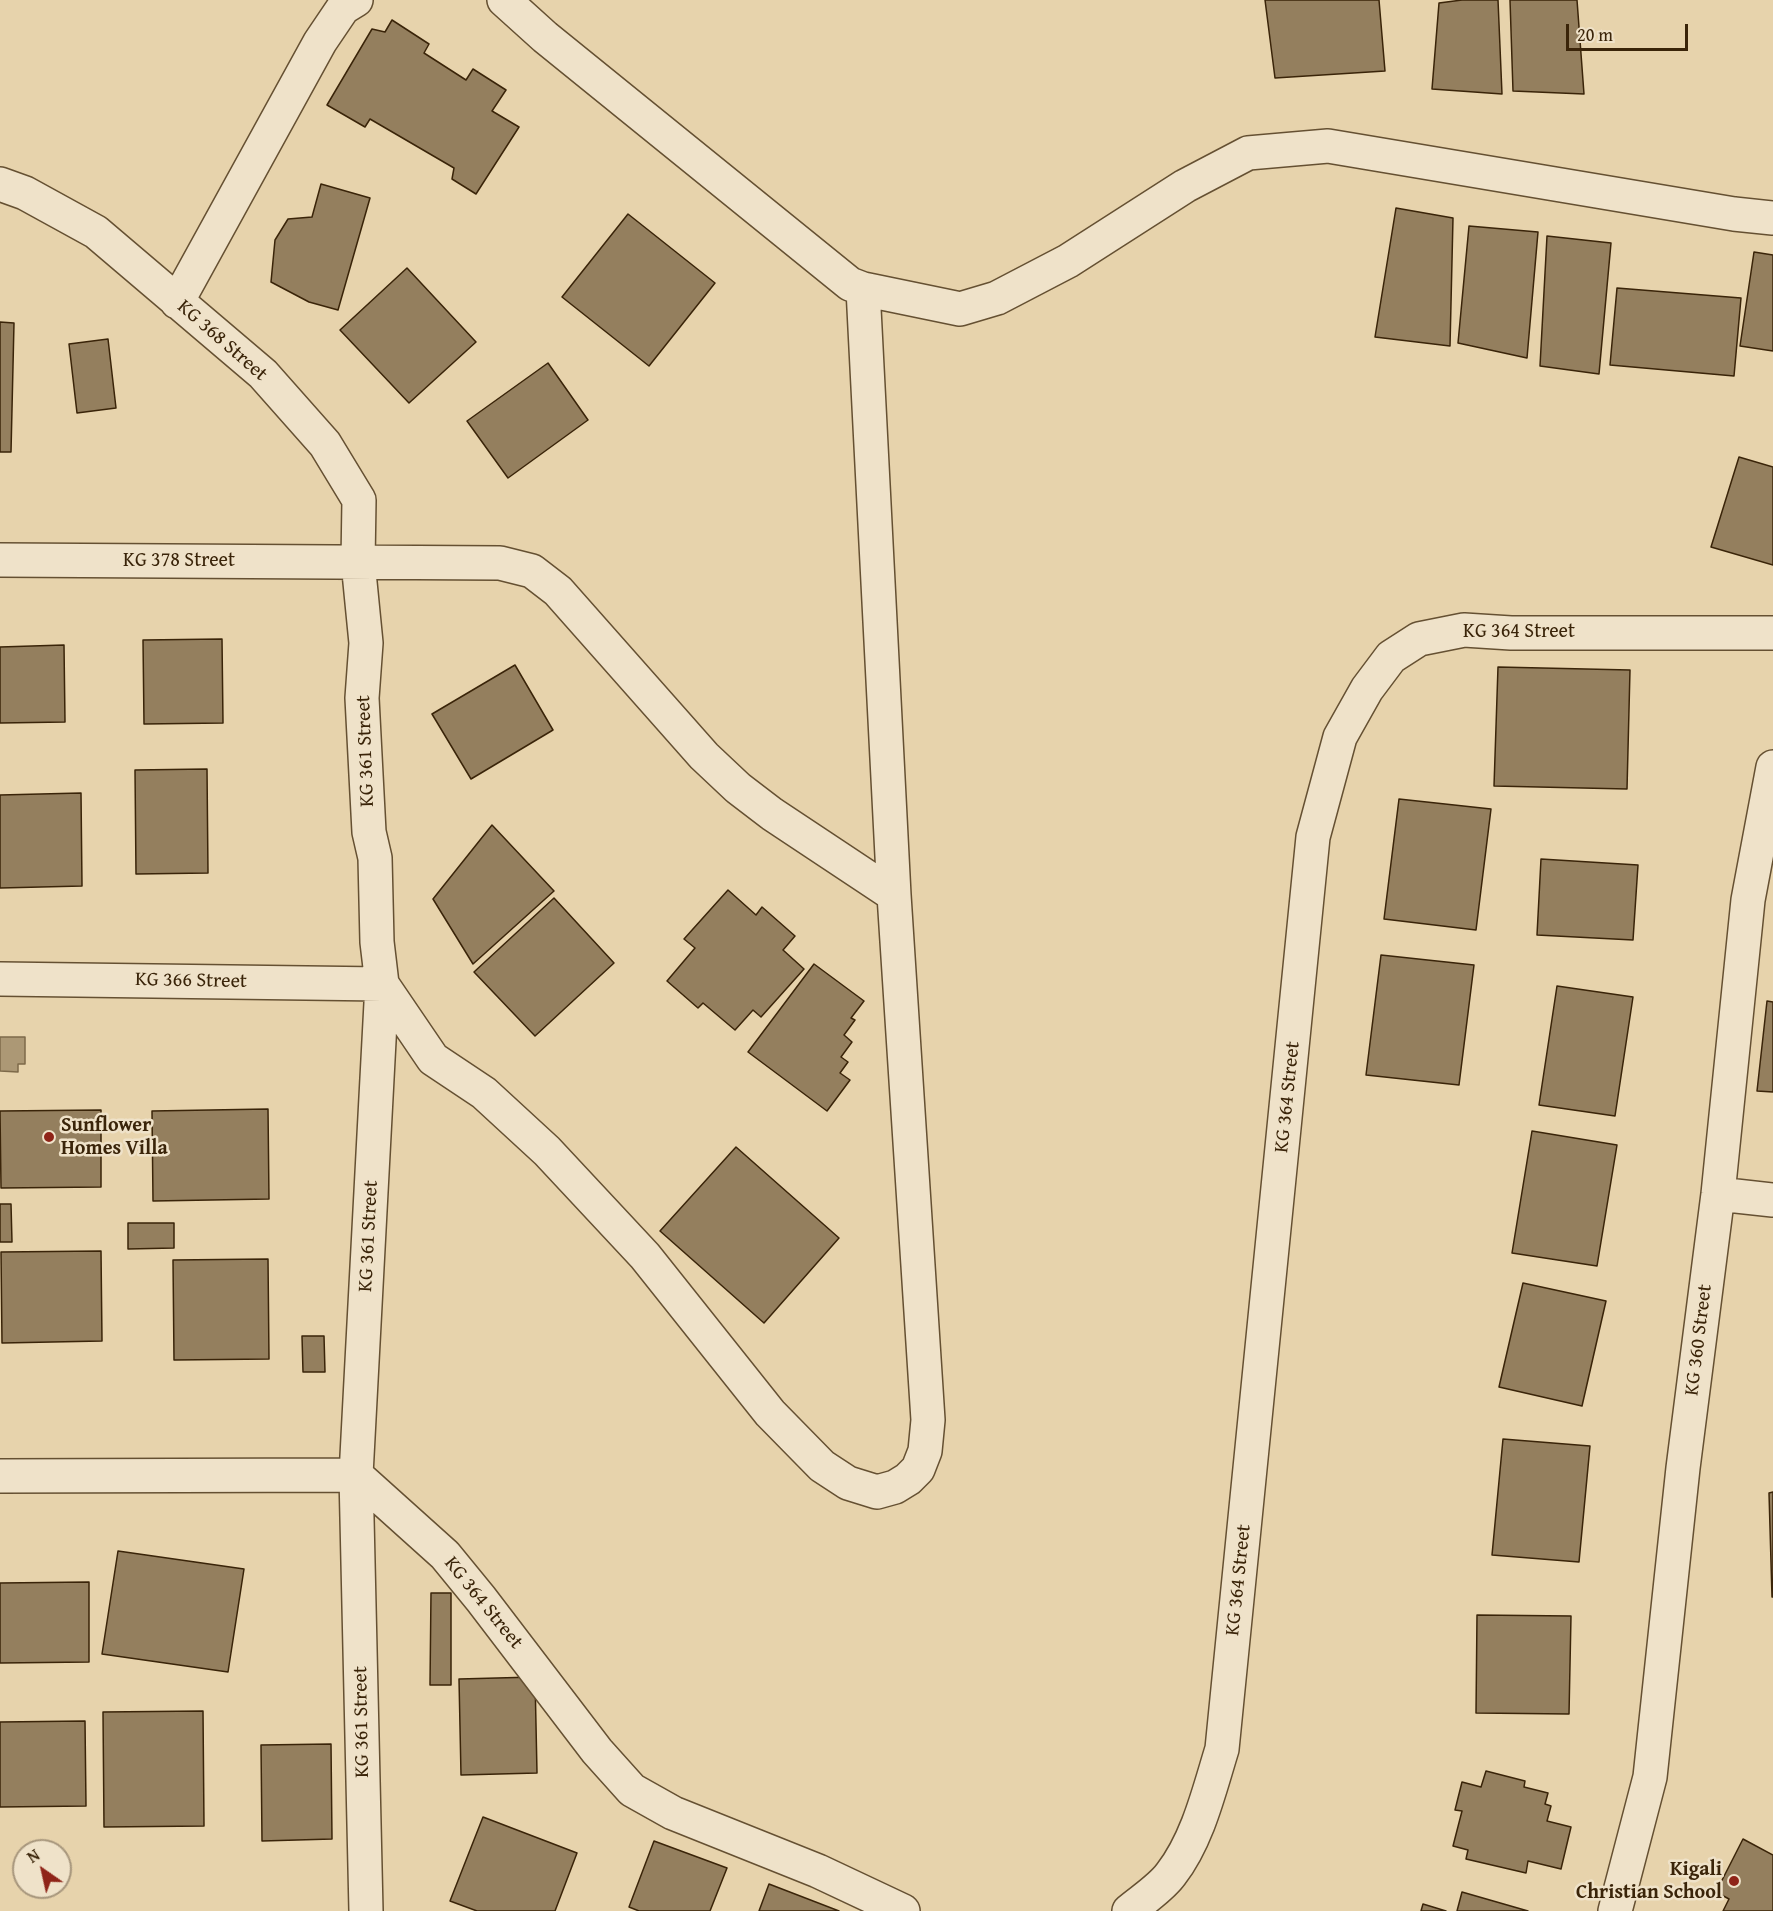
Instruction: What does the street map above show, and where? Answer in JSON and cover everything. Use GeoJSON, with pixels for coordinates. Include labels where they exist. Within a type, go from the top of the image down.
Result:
{"type":"FeatureCollection","features":[{"type":"Feature","properties":{"kind":"street"},"geometry":{"type":"LineString","coordinates":[[177,302],[320,42],[343,8],[356,0]]}},
{"type":"Feature","properties":{"kind":"street"},"geometry":{"type":"LineString","coordinates":[[504,0],[544,38],[850,284],[862,289],[960,309],[997,298],[1068,261],[1185,186],[1248,153],[1328,146],[1734,214],[1773,218]]}},
{"type":"Feature","properties":{"kind":"street","name":"KG 368 Street"},"geometry":{"type":"LineString","coordinates":[[0,184],[25,193],[96,232],[263,374],[325,444],[359,500],[358,562]]}},
{"type":"Feature","properties":{"kind":"street"},"geometry":{"type":"LineString","coordinates":[[382,984],[433,1059],[484,1093],[547,1151],[645,1256],[770,1413],[822,1466],[848,1483],[877,1492],[895,1487],[918,1469],[926,1451],[928,1419],[894,896],[862,289]]}},
{"type":"Feature","properties":{"kind":"street","name":"KG 378 Street"},"geometry":{"type":"LineString","coordinates":[[0,560],[500,563],[532,571],[558,591],[704,756],[738,788],[894,896]]}},
{"type":"Feature","properties":{"kind":"street","name":"KG 361 Street"},"geometry":{"type":"LineString","coordinates":[[358,562],[366,643],[362,698],[369,832],[375,858],[377,942],[382,984],[356,1475],[366,1911]]}},
{"type":"Feature","properties":{"kind":"street","name":"KG 364 Street"},"geometry":{"type":"LineString","coordinates":[[1129,1911],[1170,1876],[1187,1848],[1206,1802],[1222,1749],[1313,837],[1340,737],[1367,688],[1391,657],[1419,639],[1464,630],[1511,633],[1773,633]]}},
{"type":"Feature","properties":{"kind":"street","name":"KG 360 Street"},"geometry":{"type":"LineString","coordinates":[[1615,1911],[1650,1777],[1683,1468],[1718,1194],[1748,900],[1773,767]]}},
{"type":"Feature","properties":{"kind":"street","name":"KG 366 Street"},"geometry":{"type":"LineString","coordinates":[[0,979],[382,984]]}},
{"type":"Feature","properties":{"kind":"street"},"geometry":{"type":"LineString","coordinates":[[1718,1194],[1773,1200]]}},
{"type":"Feature","properties":{"kind":"street"},"geometry":{"type":"LineString","coordinates":[[0,1476],[356,1475]]}},
{"type":"Feature","properties":{"kind":"street","name":"KG 364 Street"},"geometry":{"type":"LineString","coordinates":[[356,1475],[445,1555],[597,1751],[632,1790],[673,1813],[818,1871],[903,1911]]}},
{"type":"Feature","properties":{"kind":"shaded area"},"geometry":{"type":"Polygon","coordinates":[[[0,1037],[25,1037],[25,1064],[18,1064],[18,1072],[0,1071],[0,1037]]]}},
{"type":"Feature","properties":{"kind":"building"},"geometry":{"type":"Polygon","coordinates":[[[1265,0],[1379,0],[1385,71],[1275,78],[1265,0]]]}},
{"type":"Feature","properties":{"kind":"building"},"geometry":{"type":"Polygon","coordinates":[[[1462,0],[1498,0],[1502,94],[1432,89],[1439,3],[1462,0]]]}},
{"type":"Feature","properties":{"kind":"building"},"geometry":{"type":"Polygon","coordinates":[[[1510,0],[1577,0],[1584,94],[1513,91],[1510,0]]]}},
{"type":"Feature","properties":{"kind":"building"},"geometry":{"type":"Polygon","coordinates":[[[392,20],[429,44],[424,53],[466,80],[473,69],[506,90],[492,111],[519,127],[476,194],[452,179],[454,168],[370,119],[365,127],[327,105],[372,29],[385,32],[392,20]]]}},
{"type":"Feature","properties":{"kind":"building"},"geometry":{"type":"Polygon","coordinates":[[[321,184],[370,198],[338,310],[309,302],[271,282],[275,240],[288,219],[312,217],[321,184]]]}},
{"type":"Feature","properties":{"kind":"building"},"geometry":{"type":"Polygon","coordinates":[[[1396,208],[1453,218],[1450,346],[1375,337],[1396,208]]]}},
{"type":"Feature","properties":{"kind":"building"},"geometry":{"type":"Polygon","coordinates":[[[628,214],[715,283],[649,366],[562,297],[628,214]]]}},
{"type":"Feature","properties":{"kind":"building"},"geometry":{"type":"Polygon","coordinates":[[[1469,226],[1538,232],[1527,358],[1458,343],[1469,226]]]}},
{"type":"Feature","properties":{"kind":"building"},"geometry":{"type":"Polygon","coordinates":[[[1547,236],[1611,243],[1599,374],[1540,366],[1547,236]]]}},
{"type":"Feature","properties":{"kind":"building"},"geometry":{"type":"Polygon","coordinates":[[[1754,252],[1773,255],[1773,351],[1740,346],[1754,252]]]}},
{"type":"Feature","properties":{"kind":"building"},"geometry":{"type":"Polygon","coordinates":[[[407,268],[476,342],[409,403],[340,330],[407,268]]]}},
{"type":"Feature","properties":{"kind":"building"},"geometry":{"type":"Polygon","coordinates":[[[1617,288],[1741,298],[1734,376],[1610,365],[1617,288]]]}},
{"type":"Feature","properties":{"kind":"building"},"geometry":{"type":"Polygon","coordinates":[[[0,322],[14,323],[11,452],[0,452],[0,322]]]}},
{"type":"Feature","properties":{"kind":"building"},"geometry":{"type":"Polygon","coordinates":[[[108,339],[116,408],[77,413],[69,344],[108,339]]]}},
{"type":"Feature","properties":{"kind":"building"},"geometry":{"type":"Polygon","coordinates":[[[548,363],[588,420],[508,478],[467,421],[548,363]]]}},
{"type":"Feature","properties":{"kind":"building"},"geometry":{"type":"Polygon","coordinates":[[[1739,457],[1773,467],[1773,565],[1711,547],[1739,457]]]}},
{"type":"Feature","properties":{"kind":"building"},"geometry":{"type":"Polygon","coordinates":[[[222,639],[223,723],[144,724],[143,640],[222,639]]]}},
{"type":"Feature","properties":{"kind":"building"},"geometry":{"type":"Polygon","coordinates":[[[64,645],[65,722],[0,723],[0,647],[64,645]]]}},
{"type":"Feature","properties":{"kind":"building"},"geometry":{"type":"Polygon","coordinates":[[[515,665],[553,730],[471,779],[432,714],[515,665]]]}},
{"type":"Feature","properties":{"kind":"building"},"geometry":{"type":"Polygon","coordinates":[[[1498,667],[1630,670],[1627,789],[1494,786],[1498,667]]]}},
{"type":"Feature","properties":{"kind":"building"},"geometry":{"type":"Polygon","coordinates":[[[207,769],[208,873],[136,874],[135,770],[207,769]]]}},
{"type":"Feature","properties":{"kind":"building"},"geometry":{"type":"Polygon","coordinates":[[[81,793],[82,886],[0,888],[0,795],[81,793]]]}},
{"type":"Feature","properties":{"kind":"building"},"geometry":{"type":"Polygon","coordinates":[[[1399,799],[1491,809],[1476,930],[1384,919],[1399,799]]]}},
{"type":"Feature","properties":{"kind":"building"},"geometry":{"type":"Polygon","coordinates":[[[492,825],[554,891],[473,964],[433,899],[492,825]]]}},
{"type":"Feature","properties":{"kind":"building"},"geometry":{"type":"Polygon","coordinates":[[[1541,859],[1638,865],[1633,940],[1537,935],[1541,859]]]}},
{"type":"Feature","properties":{"kind":"building"},"geometry":{"type":"Polygon","coordinates":[[[728,890],[756,915],[762,907],[795,936],[783,950],[804,969],[761,1017],[753,1010],[735,1030],[703,1003],[698,1008],[667,981],[695,948],[684,939],[728,890]]]}},
{"type":"Feature","properties":{"kind":"building"},"geometry":{"type":"Polygon","coordinates":[[[554,898],[614,963],[535,1036],[474,972],[554,898]]]}},
{"type":"Feature","properties":{"kind":"building"},"geometry":{"type":"Polygon","coordinates":[[[1381,955],[1474,965],[1459,1085],[1366,1075],[1381,955]]]}},
{"type":"Feature","properties":{"kind":"building"},"geometry":{"type":"Polygon","coordinates":[[[814,964],[864,1001],[851,1018],[855,1020],[844,1035],[852,1042],[841,1057],[848,1062],[840,1073],[850,1080],[827,1111],[748,1052],[814,964]]]}},
{"type":"Feature","properties":{"kind":"building"},"geometry":{"type":"Polygon","coordinates":[[[1557,986],[1633,997],[1615,1116],[1539,1105],[1557,986]]]}},
{"type":"Feature","properties":{"kind":"building"},"geometry":{"type":"Polygon","coordinates":[[[1767,1001],[1773,1002],[1773,1092],[1757,1091],[1767,1001]]]}},
{"type":"Feature","properties":{"kind":"building"},"geometry":{"type":"Polygon","coordinates":[[[268,1109],[269,1199],[153,1201],[152,1111],[268,1109]]]}},
{"type":"Feature","properties":{"kind":"building"},"geometry":{"type":"Polygon","coordinates":[[[101,1110],[101,1187],[1,1188],[0,1111],[101,1110]]]}},
{"type":"Feature","properties":{"kind":"building"},"geometry":{"type":"Polygon","coordinates":[[[1532,1131],[1617,1145],[1597,1266],[1512,1253],[1532,1131]]]}},
{"type":"Feature","properties":{"kind":"building"},"geometry":{"type":"Polygon","coordinates":[[[736,1147],[839,1238],[764,1323],[660,1231],[736,1147]]]}},
{"type":"Feature","properties":{"kind":"building"},"geometry":{"type":"Polygon","coordinates":[[[0,1204],[11,1204],[12,1242],[0,1242],[0,1204]]]}},
{"type":"Feature","properties":{"kind":"building"},"geometry":{"type":"Polygon","coordinates":[[[128,1223],[174,1223],[174,1248],[128,1249],[128,1223]]]}},
{"type":"Feature","properties":{"kind":"building"},"geometry":{"type":"Polygon","coordinates":[[[101,1251],[102,1341],[2,1343],[1,1252],[101,1251]]]}},
{"type":"Feature","properties":{"kind":"building"},"geometry":{"type":"Polygon","coordinates":[[[268,1259],[269,1359],[174,1360],[173,1260],[268,1259]]]}},
{"type":"Feature","properties":{"kind":"building"},"geometry":{"type":"Polygon","coordinates":[[[1523,1283],[1606,1301],[1582,1406],[1499,1387],[1523,1283]]]}},
{"type":"Feature","properties":{"kind":"building"},"geometry":{"type":"Polygon","coordinates":[[[302,1336],[324,1336],[325,1372],[303,1372],[302,1336]]]}},
{"type":"Feature","properties":{"kind":"building"},"geometry":{"type":"Polygon","coordinates":[[[1503,1439],[1590,1446],[1579,1562],[1492,1555],[1503,1439]]]}},
{"type":"Feature","properties":{"kind":"building"},"geometry":{"type":"Polygon","coordinates":[[[1773,1492],[1773,1597],[1772,1597],[1769,1493],[1773,1492]]]}},
{"type":"Feature","properties":{"kind":"building"},"geometry":{"type":"Polygon","coordinates":[[[118,1551],[244,1569],[228,1672],[102,1654],[118,1551]]]}},
{"type":"Feature","properties":{"kind":"building"},"geometry":{"type":"Polygon","coordinates":[[[89,1582],[89,1662],[0,1663],[0,1583],[89,1582]]]}},
{"type":"Feature","properties":{"kind":"building"},"geometry":{"type":"Polygon","coordinates":[[[431,1593],[451,1593],[451,1685],[430,1685],[431,1593]]]}},
{"type":"Feature","properties":{"kind":"building"},"geometry":{"type":"Polygon","coordinates":[[[1477,1615],[1571,1616],[1569,1714],[1476,1713],[1477,1615]]]}},
{"type":"Feature","properties":{"kind":"building"},"geometry":{"type":"Polygon","coordinates":[[[535,1677],[537,1773],[461,1775],[459,1679],[535,1677]]]}},
{"type":"Feature","properties":{"kind":"building"},"geometry":{"type":"Polygon","coordinates":[[[203,1711],[204,1826],[104,1827],[103,1712],[203,1711]]]}},
{"type":"Feature","properties":{"kind":"building"},"geometry":{"type":"Polygon","coordinates":[[[85,1721],[86,1806],[0,1807],[0,1722],[85,1721]]]}},
{"type":"Feature","properties":{"kind":"building"},"geometry":{"type":"Polygon","coordinates":[[[331,1744],[332,1839],[262,1841],[261,1745],[331,1744]]]}},
{"type":"Feature","properties":{"kind":"building"},"geometry":{"type":"Polygon","coordinates":[[[1486,1771],[1525,1781],[1524,1787],[1548,1793],[1545,1804],[1551,1806],[1547,1821],[1571,1827],[1561,1869],[1528,1861],[1526,1873],[1466,1859],[1468,1850],[1453,1846],[1462,1811],[1455,1810],[1462,1782],[1481,1787],[1486,1771]]]}},
{"type":"Feature","properties":{"kind":"building"},"geometry":{"type":"Polygon","coordinates":[[[483,1817],[577,1853],[555,1911],[477,1911],[450,1901],[483,1817]]]}},
{"type":"Feature","properties":{"kind":"building"},"geometry":{"type":"Polygon","coordinates":[[[1743,1839],[1773,1855],[1773,1911],[1723,1911],[1729,1899],[1716,1892],[1743,1839]]]}},
{"type":"Feature","properties":{"kind":"building"},"geometry":{"type":"Polygon","coordinates":[[[654,1841],[727,1868],[710,1911],[639,1911],[629,1907],[654,1841]]]}},
{"type":"Feature","properties":{"kind":"building"},"geometry":{"type":"Polygon","coordinates":[[[769,1884],[839,1911],[759,1911],[769,1884]]]}},
{"type":"Feature","properties":{"kind":"building"},"geometry":{"type":"Polygon","coordinates":[[[1462,1892],[1528,1911],[1457,1911],[1462,1892]]]}},
{"type":"Feature","properties":{"kind":"building"},"geometry":{"type":"Polygon","coordinates":[[[1423,1904],[1446,1911],[1421,1911],[1423,1904]]]}},
{"type":"Feature","properties":{"kind":"place","name":"Sunflower Homes Villa"},"geometry":{"type":"Point","coordinates":[49,1137]}},
{"type":"Feature","properties":{"kind":"place","name":"Kigali Christian School"},"geometry":{"type":"Point","coordinates":[1734,1881]}}]}
